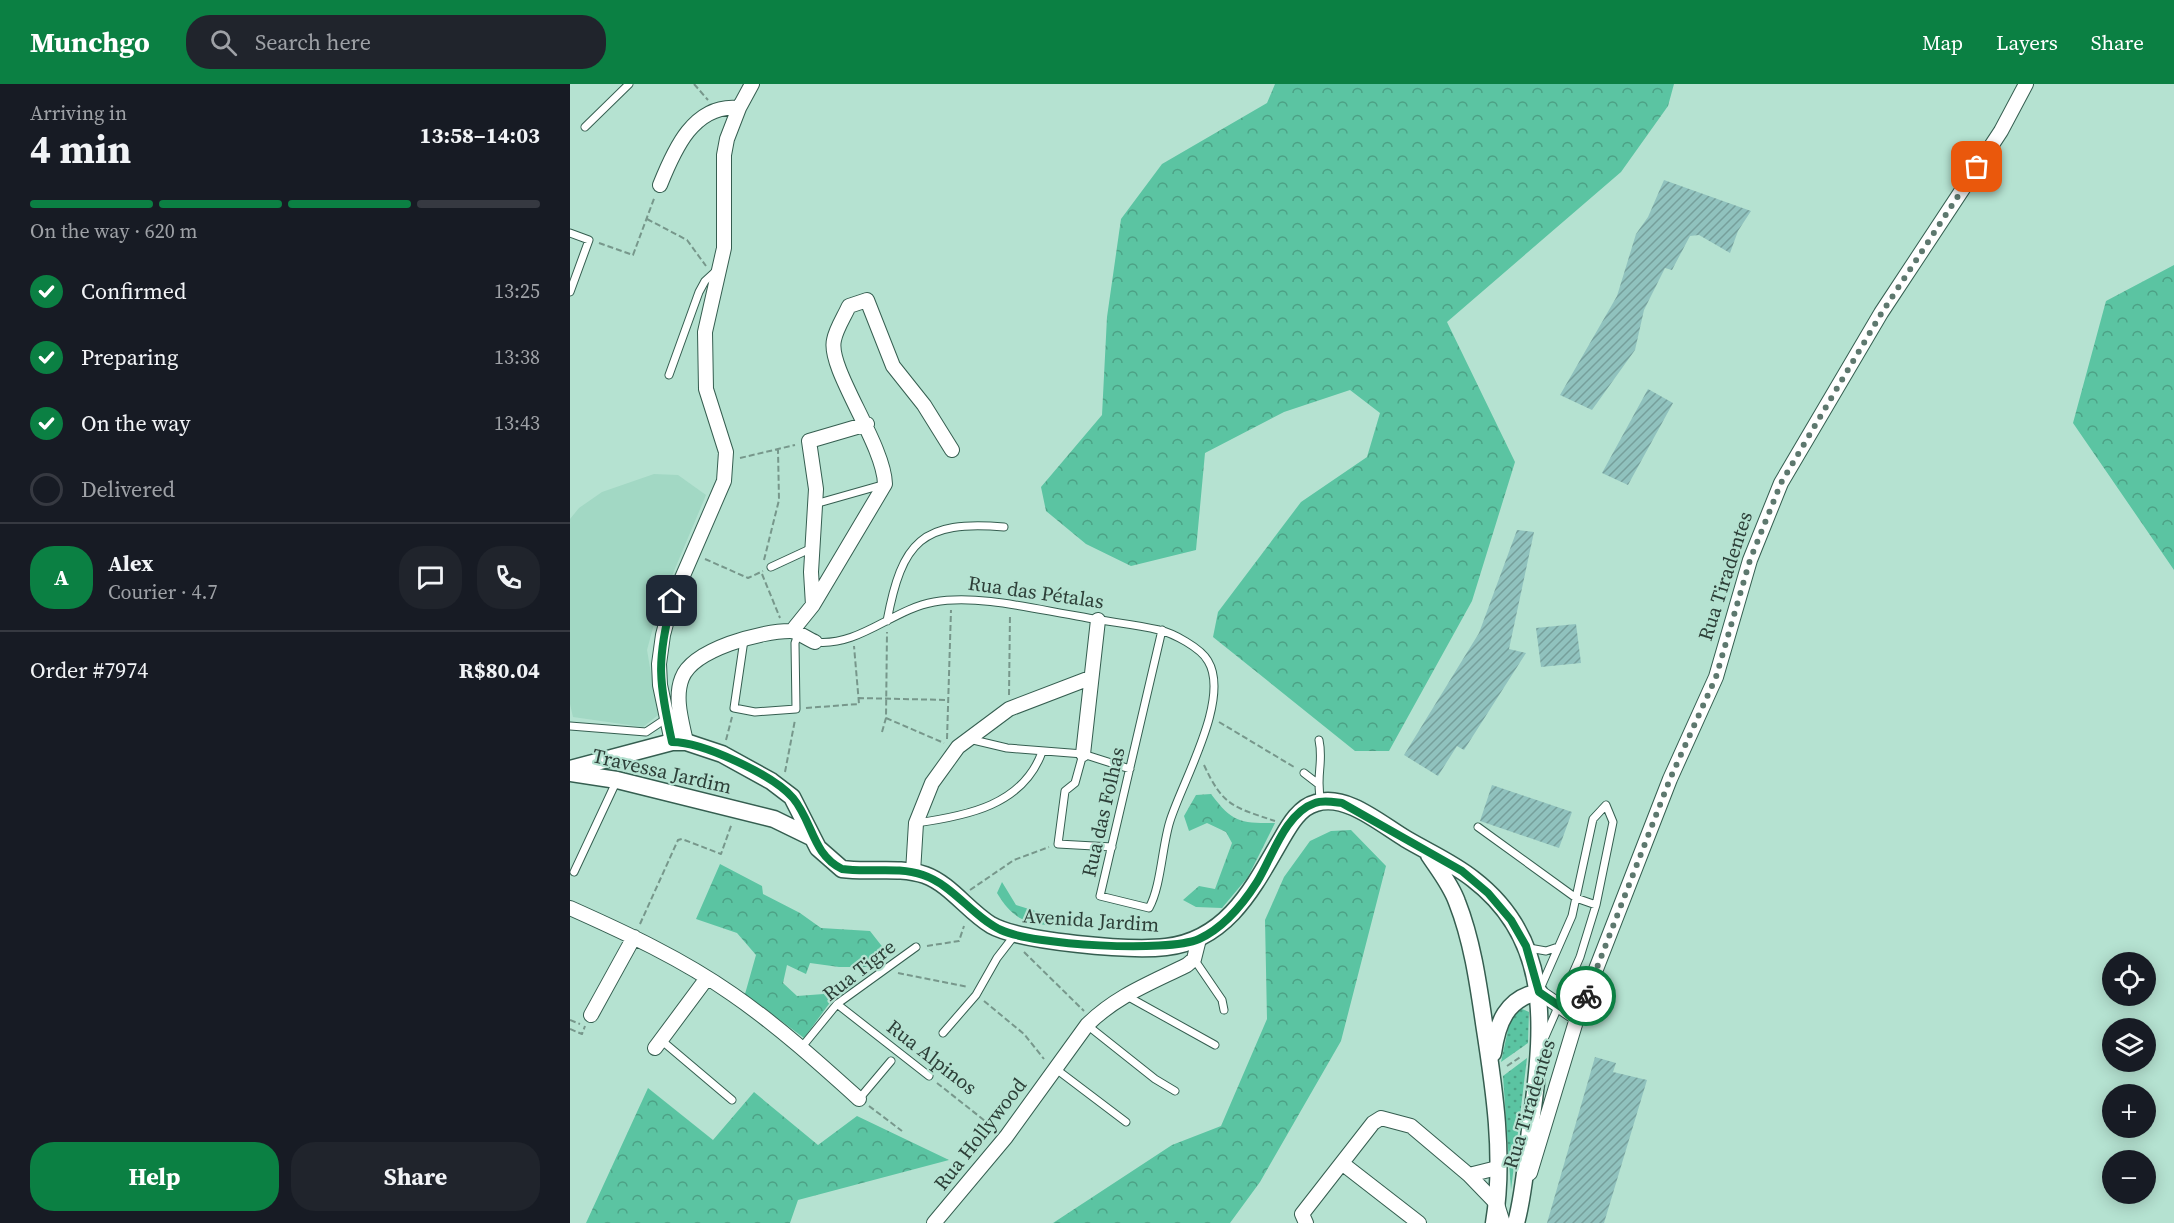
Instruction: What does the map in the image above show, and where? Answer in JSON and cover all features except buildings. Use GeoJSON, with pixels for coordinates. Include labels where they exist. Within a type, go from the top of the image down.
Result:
{"type":"FeatureCollection","features":[{"type":"Feature","properties":{"kind":"street"},"geometry":{"type":"LineString","coordinates":[[679,742],[667,717],[659,664],[663,635],[672,601],[724,481],[726,458],[706,389],[703,363],[705,332],[716,271],[724,248],[724,155],[727,139],[739,108],[752,84]]}},
{"type":"Feature","properties":{"kind":"street","name":"Rua Tiradentes"},"geometry":{"type":"LineString","coordinates":[[1520,1202],[1577,1018],[1670,779],[1712,687],[1750,560],[1781,483],[1881,314],[2001,131],[2026,84]]}},
{"type":"Feature","properties":{"kind":"street"},"geometry":{"type":"LineString","coordinates":[[660,185],[683,138],[696,123],[712,111],[722,107],[739,108]]}},
{"type":"Feature","properties":{"kind":"street"},"geometry":{"type":"LineString","coordinates":[[679,742],[679,701],[682,676],[699,658],[744,640],[791,632],[813,605],[885,484],[867,424],[836,362],[833,348],[834,340],[849,306],[867,300],[893,366],[924,405],[952,450]]}},
{"type":"Feature","properties":{"kind":"street"},"geometry":{"type":"LineString","coordinates":[[813,605],[811,572],[816,489],[809,441],[867,424]]}},
{"type":"Feature","properties":{"kind":"street"},"geometry":{"type":"LineString","coordinates":[[1083,754],[1098,620]]}},
{"type":"Feature","properties":{"kind":"street","name":"Rua das Pétalas"},"geometry":{"type":"LineString","coordinates":[[791,632],[815,642]]}},
{"type":"Feature","properties":{"kind":"street"},"geometry":{"type":"LineString","coordinates":[[913,872],[916,823],[932,783],[945,762],[968,739],[1009,709],[1090,678]]}},
{"type":"Feature","properties":{"kind":"street"},"geometry":{"type":"LineString","coordinates":[[570,771],[621,755],[679,742]]}},
{"type":"Feature","properties":{"kind":"street","name":"Avenida Jardim"},"geometry":{"type":"LineString","coordinates":[[679,742],[722,754],[771,782],[792,798],[802,813],[811,837],[824,855],[842,869],[913,872],[931,878],[987,923],[1014,936],[1133,948],[1165,947],[1199,939],[1228,918],[1243,901],[1289,825],[1307,807],[1321,802]]}},
{"type":"Feature","properties":{"kind":"street"},"geometry":{"type":"LineString","coordinates":[[618,780],[616,763],[621,755]]}},
{"type":"Feature","properties":{"kind":"street","name":"Travessa Jardim"},"geometry":{"type":"LineString","coordinates":[[570,771],[618,780],[662,793],[737,809],[787,825],[811,837]]}},
{"type":"Feature","properties":{"kind":"street"},"geometry":{"type":"LineString","coordinates":[[1321,802],[1342,803],[1355,809],[1462,871],[1488,893],[1511,920],[1526,946],[1539,992],[1577,1018]]}},
{"type":"Feature","properties":{"kind":"street"},"geometry":{"type":"LineString","coordinates":[[787,825],[798,821],[802,813]]}},
{"type":"Feature","properties":{"kind":"street"},"geometry":{"type":"LineString","coordinates":[[1427,852],[1448,883],[1462,917],[1497,1070]]}},
{"type":"Feature","properties":{"kind":"street"},"geometry":{"type":"LineString","coordinates":[[570,908],[634,937],[731,993],[801,1048],[859,1099]]}},
{"type":"Feature","properties":{"kind":"street"},"geometry":{"type":"LineString","coordinates":[[591,1015],[634,937]]}},
{"type":"Feature","properties":{"kind":"street"},"geometry":{"type":"LineString","coordinates":[[1194,959],[1199,939]]}},
{"type":"Feature","properties":{"kind":"street","name":"Rua Hollywood"},"geometry":{"type":"LineString","coordinates":[[934,1223],[1006,1137],[1087,1025],[1102,1009],[1124,994],[1169,974],[1194,959]]}},
{"type":"Feature","properties":{"kind":"street"},"geometry":{"type":"LineString","coordinates":[[658,1044],[707,978]]}},
{"type":"Feature","properties":{"kind":"street"},"geometry":{"type":"LineString","coordinates":[[1497,1070],[1496,1037],[1507,1010],[1517,999],[1539,992]]}},
{"type":"Feature","properties":{"kind":"street","name":"Rua Tiradentes"},"geometry":{"type":"LineString","coordinates":[[1516,1223],[1520,1202],[1539,992]]}},
{"type":"Feature","properties":{"kind":"street","name":"Rua Tiradentes"},"geometry":{"type":"LineString","coordinates":[[1494,1223],[1497,1204],[1497,1070]]}},
{"type":"Feature","properties":{"kind":"street"},"geometry":{"type":"LineString","coordinates":[[1306,1223],[1302,1214],[1373,1123],[1381,1118],[1389,1118],[1411,1126],[1469,1175],[1497,1204],[1503,1223]]}},
{"type":"Feature","properties":{"kind":"street"},"geometry":{"type":"LineString","coordinates":[[1343,1164],[1419,1223]]}},
{"type":"Feature","properties":{"kind":"street"},"geometry":{"type":"LineString","coordinates":[[1469,1175],[1497,1168]]}},
{"type":"Feature","properties":{"kind":"lane"},"geometry":{"type":"LineString","coordinates":[[585,127],[629,84]]}},
{"type":"Feature","properties":{"kind":"lane"},"geometry":{"type":"LineString","coordinates":[[570,233],[589,240],[570,292]]}},
{"type":"Feature","properties":{"kind":"lane"},"geometry":{"type":"LineString","coordinates":[[669,375],[686,322],[699,292],[716,271]]}},
{"type":"Feature","properties":{"kind":"lane"},"geometry":{"type":"LineString","coordinates":[[815,504],[885,484]]}},
{"type":"Feature","properties":{"kind":"lane"},"geometry":{"type":"LineString","coordinates":[[887,621],[892,590],[903,563],[920,541],[938,529],[976,525],[1004,527]]}},
{"type":"Feature","properties":{"kind":"lane"},"geometry":{"type":"LineString","coordinates":[[771,567],[813,548]]}},
{"type":"Feature","properties":{"kind":"lane","name":"Rua das Pétalas"},"geometry":{"type":"LineString","coordinates":[[815,642],[853,637],[913,608],[951,601],[1010,605],[1162,630],[1202,653],[1213,670],[1214,688],[1198,751]]}},
{"type":"Feature","properties":{"kind":"lane","name":"Rua das Folhas"},"geometry":{"type":"LineString","coordinates":[[1162,630],[1101,897],[1150,908],[1170,820],[1198,751]]}},
{"type":"Feature","properties":{"kind":"lane"},"geometry":{"type":"LineString","coordinates":[[744,640],[735,708],[755,712],[796,709],[795,643],[791,632]]}},
{"type":"Feature","properties":{"kind":"lane"},"geometry":{"type":"LineString","coordinates":[[570,726],[646,732],[667,717]]}},
{"type":"Feature","properties":{"kind":"lane"},"geometry":{"type":"LineString","coordinates":[[968,739],[987,745],[1042,752],[1083,754],[1130,769]]}},
{"type":"Feature","properties":{"kind":"lane"},"geometry":{"type":"LineString","coordinates":[[1319,740],[1322,755],[1317,783],[1321,802]]}},
{"type":"Feature","properties":{"kind":"lane"},"geometry":{"type":"LineString","coordinates":[[916,823],[967,814],[993,805],[1032,774],[1042,752]]}},
{"type":"Feature","properties":{"kind":"lane"},"geometry":{"type":"LineString","coordinates":[[1083,754],[1075,783],[1065,791],[1058,844],[1112,847]]}},
{"type":"Feature","properties":{"kind":"lane"},"geometry":{"type":"LineString","coordinates":[[1304,773],[1317,783]]}},
{"type":"Feature","properties":{"kind":"lane"},"geometry":{"type":"LineString","coordinates":[[574,873],[618,780]]}},
{"type":"Feature","properties":{"kind":"lane","name":"Rua Tiradentes"},"geometry":{"type":"LineString","coordinates":[[1535,1049],[1560,1007],[1580,957],[1596,905],[1613,822],[1606,805],[1593,819],[1576,898]]}},
{"type":"Feature","properties":{"kind":"lane"},"geometry":{"type":"LineString","coordinates":[[1478,827],[1576,898],[1596,905]]}},
{"type":"Feature","properties":{"kind":"lane"},"geometry":{"type":"LineString","coordinates":[[1539,992],[1576,898]]}},
{"type":"Feature","properties":{"kind":"lane"},"geometry":{"type":"LineString","coordinates":[[943,1033],[976,994],[997,958],[1014,936]]}},
{"type":"Feature","properties":{"kind":"lane"},"geometry":{"type":"LineString","coordinates":[[1526,946],[1539,951],[1558,947]]}},
{"type":"Feature","properties":{"kind":"lane","name":"Rua Tigre"},"geometry":{"type":"LineString","coordinates":[[801,1048],[837,1004],[916,948]]}},
{"type":"Feature","properties":{"kind":"lane"},"geometry":{"type":"LineString","coordinates":[[1194,959],[1222,1000],[1224,1010]]}},
{"type":"Feature","properties":{"kind":"lane"},"geometry":{"type":"LineString","coordinates":[[1124,994],[1215,1046]]}},
{"type":"Feature","properties":{"kind":"lane","name":"Rua Alpinos"},"geometry":{"type":"LineString","coordinates":[[837,1004],[928,1076]]}},
{"type":"Feature","properties":{"kind":"lane"},"geometry":{"type":"LineString","coordinates":[[1087,1025],[1155,1079],[1175,1090]]}},
{"type":"Feature","properties":{"kind":"lane"},"geometry":{"type":"LineString","coordinates":[[658,1044],[732,1100]]}},
{"type":"Feature","properties":{"kind":"lane"},"geometry":{"type":"LineString","coordinates":[[859,1099],[891,1061]]}},
{"type":"Feature","properties":{"kind":"lane"},"geometry":{"type":"LineString","coordinates":[[1056,1069],[1126,1122]]}},
{"type":"Feature","properties":{"kind":"path"},"geometry":{"type":"LineString","coordinates":[[694,84],[708,100],[712,111]]}},
{"type":"Feature","properties":{"kind":"path"},"geometry":{"type":"LineString","coordinates":[[589,240],[633,255],[660,185]]}},
{"type":"Feature","properties":{"kind":"path"},"geometry":{"type":"LineString","coordinates":[[647,219],[687,240],[716,271]]}},
{"type":"Feature","properties":{"kind":"path"},"geometry":{"type":"LineString","coordinates":[[726,458],[742,458],[809,441]]}},
{"type":"Feature","properties":{"kind":"path"},"geometry":{"type":"LineString","coordinates":[[778,450],[778,500],[761,571],[778,611],[791,632]]}},
{"type":"Feature","properties":{"kind":"path"},"geometry":{"type":"LineString","coordinates":[[693,553],[748,578],[761,571]]}},
{"type":"Feature","properties":{"kind":"path"},"geometry":{"type":"LineString","coordinates":[[886,718],[947,745],[951,601]]}},
{"type":"Feature","properties":{"kind":"path"},"geometry":{"type":"LineString","coordinates":[[1009,709],[1010,605]]}},
{"type":"Feature","properties":{"kind":"path"},"geometry":{"type":"LineString","coordinates":[[882,732],[886,718],[887,621]]}},
{"type":"Feature","properties":{"kind":"path"},"geometry":{"type":"LineString","coordinates":[[787,771],[796,709],[859,704],[853,637]]}},
{"type":"Feature","properties":{"kind":"path"},"geometry":{"type":"LineString","coordinates":[[858,698],[948,700]]}},
{"type":"Feature","properties":{"kind":"path"},"geometry":{"type":"LineString","coordinates":[[722,754],[735,708]]}},
{"type":"Feature","properties":{"kind":"path"},"geometry":{"type":"LineString","coordinates":[[1208,716],[1304,773]]}},
{"type":"Feature","properties":{"kind":"path"},"geometry":{"type":"LineString","coordinates":[[1198,751],[1220,797],[1241,810],[1289,825]]}},
{"type":"Feature","properties":{"kind":"path"},"geometry":{"type":"LineString","coordinates":[[634,937],[678,840],[682,839],[721,854],[737,809]]}},
{"type":"Feature","properties":{"kind":"path"},"geometry":{"type":"LineString","coordinates":[[958,898],[1014,860],[1058,844]]}},
{"type":"Feature","properties":{"kind":"path"},"geometry":{"type":"LineString","coordinates":[[916,948],[959,941]]}},
{"type":"Feature","properties":{"kind":"path"},"geometry":{"type":"LineString","coordinates":[[1024,953],[1082,1006],[1087,1025]]}},
{"type":"Feature","properties":{"kind":"path"},"geometry":{"type":"LineString","coordinates":[[570,1020],[585,1027],[582,1034],[570,1029]]}},
{"type":"Feature","properties":{"kind":"path"},"geometry":{"type":"LineString","coordinates":[[1497,1070],[1535,1049]]}},
{"type":"Feature","properties":{"kind":"path","name":"Rua Alpinos"},"geometry":{"type":"LineString","coordinates":[[928,1076],[1006,1137]]}},
{"type":"Feature","properties":{"kind":"path"},"geometry":{"type":"LineString","coordinates":[[859,1099],[902,1131]]}},
{"type":"Feature","properties":{"kind":"shaded area"},"geometry":{"type":"Polygon","coordinates":[[[654,474],[678,475],[706,495],[658,609],[647,650],[658,715],[643,727],[573,717],[570,704],[570,519],[579,508],[602,492],[654,474]]]}},
{"type":"Feature","properties":{"kind":"green space"},"geometry":{"type":"Polygon","coordinates":[[[1275,84],[1674,84],[1668,106],[1621,172],[1447,322],[1515,462],[1472,601],[1389,751],[1355,751],[1213,637],[1218,612],[1301,502],[1367,457],[1380,413],[1350,390],[1284,412],[1205,453],[1196,550],[1131,566],[1086,544],[1046,511],[1041,487],[1102,415],[1107,317],[1121,219],[1162,164],[1267,103],[1275,84]]]}},
{"type":"Feature","properties":{"kind":"green space"},"geometry":{"type":"Polygon","coordinates":[[[2174,265],[2174,570],[2073,423],[2106,301],[2174,265]]]}},
{"type":"Feature","properties":{"kind":"green space"},"geometry":{"type":"Polygon","coordinates":[[[1211,794],[1225,811],[1238,819],[1253,823],[1275,823],[1248,877],[1222,908],[1196,907],[1183,900],[1199,886],[1215,889],[1232,843],[1226,832],[1207,823],[1189,831],[1184,816],[1196,795],[1211,794]]]}},
{"type":"Feature","properties":{"kind":"green space"},"geometry":{"type":"Polygon","coordinates":[[[1351,830],[1386,866],[1341,1041],[1260,1182],[1230,1223],[1053,1223],[1172,1145],[1221,1126],[1267,1019],[1265,920],[1284,877],[1310,841],[1331,831],[1351,830]]]}},
{"type":"Feature","properties":{"kind":"green space"},"geometry":{"type":"Polygon","coordinates":[[[720,864],[762,886],[763,894],[800,913],[821,928],[870,931],[888,954],[867,967],[839,967],[810,963],[806,974],[787,965],[783,983],[797,996],[837,993],[804,1038],[745,994],[756,955],[737,933],[696,919],[720,864]]]}},
{"type":"Feature","properties":{"kind":"green space"},"geometry":{"type":"Polygon","coordinates":[[[1002,882],[1016,905],[1045,914],[1050,925],[1032,923],[1007,908],[997,893],[1002,882]]]}},
{"type":"Feature","properties":{"kind":"green space"},"geometry":{"type":"Polygon","coordinates":[[[1520,1008],[1529,1012],[1528,1043],[1501,1062],[1511,1016],[1520,1008]]]}},
{"type":"Feature","properties":{"kind":"green space"},"geometry":{"type":"Polygon","coordinates":[[[1527,1058],[1511,1190],[1503,1076],[1527,1058]]]}},
{"type":"Feature","properties":{"kind":"green space"},"geometry":{"type":"Polygon","coordinates":[[[648,1088],[713,1140],[754,1092],[818,1145],[857,1116],[949,1160],[798,1200],[790,1223],[586,1223],[648,1088]]]}},
{"type":"Feature","properties":{"kind":"way so far"},"geometry":{"type":"LineString","coordinates":[[1586,996],[1670,779],[1716,677],[1750,560],[1781,483],[1881,314],[1977,167]]}},
{"type":"Feature","properties":{"kind":"route"},"geometry":{"type":"LineString","coordinates":[[672,601],[663,635],[659,664],[660,685],[672,742],[686,742],[722,754],[771,782],[792,798],[807,822],[811,837],[818,848],[830,861],[842,869],[900,870],[922,874],[958,898],[987,923],[1014,936],[1133,948],[1165,947],[1199,939],[1228,918],[1257,882],[1289,825],[1307,807],[1321,802],[1342,803],[1475,880],[1511,920],[1526,946],[1539,992],[1577,1018],[1586,996]]}}]}
